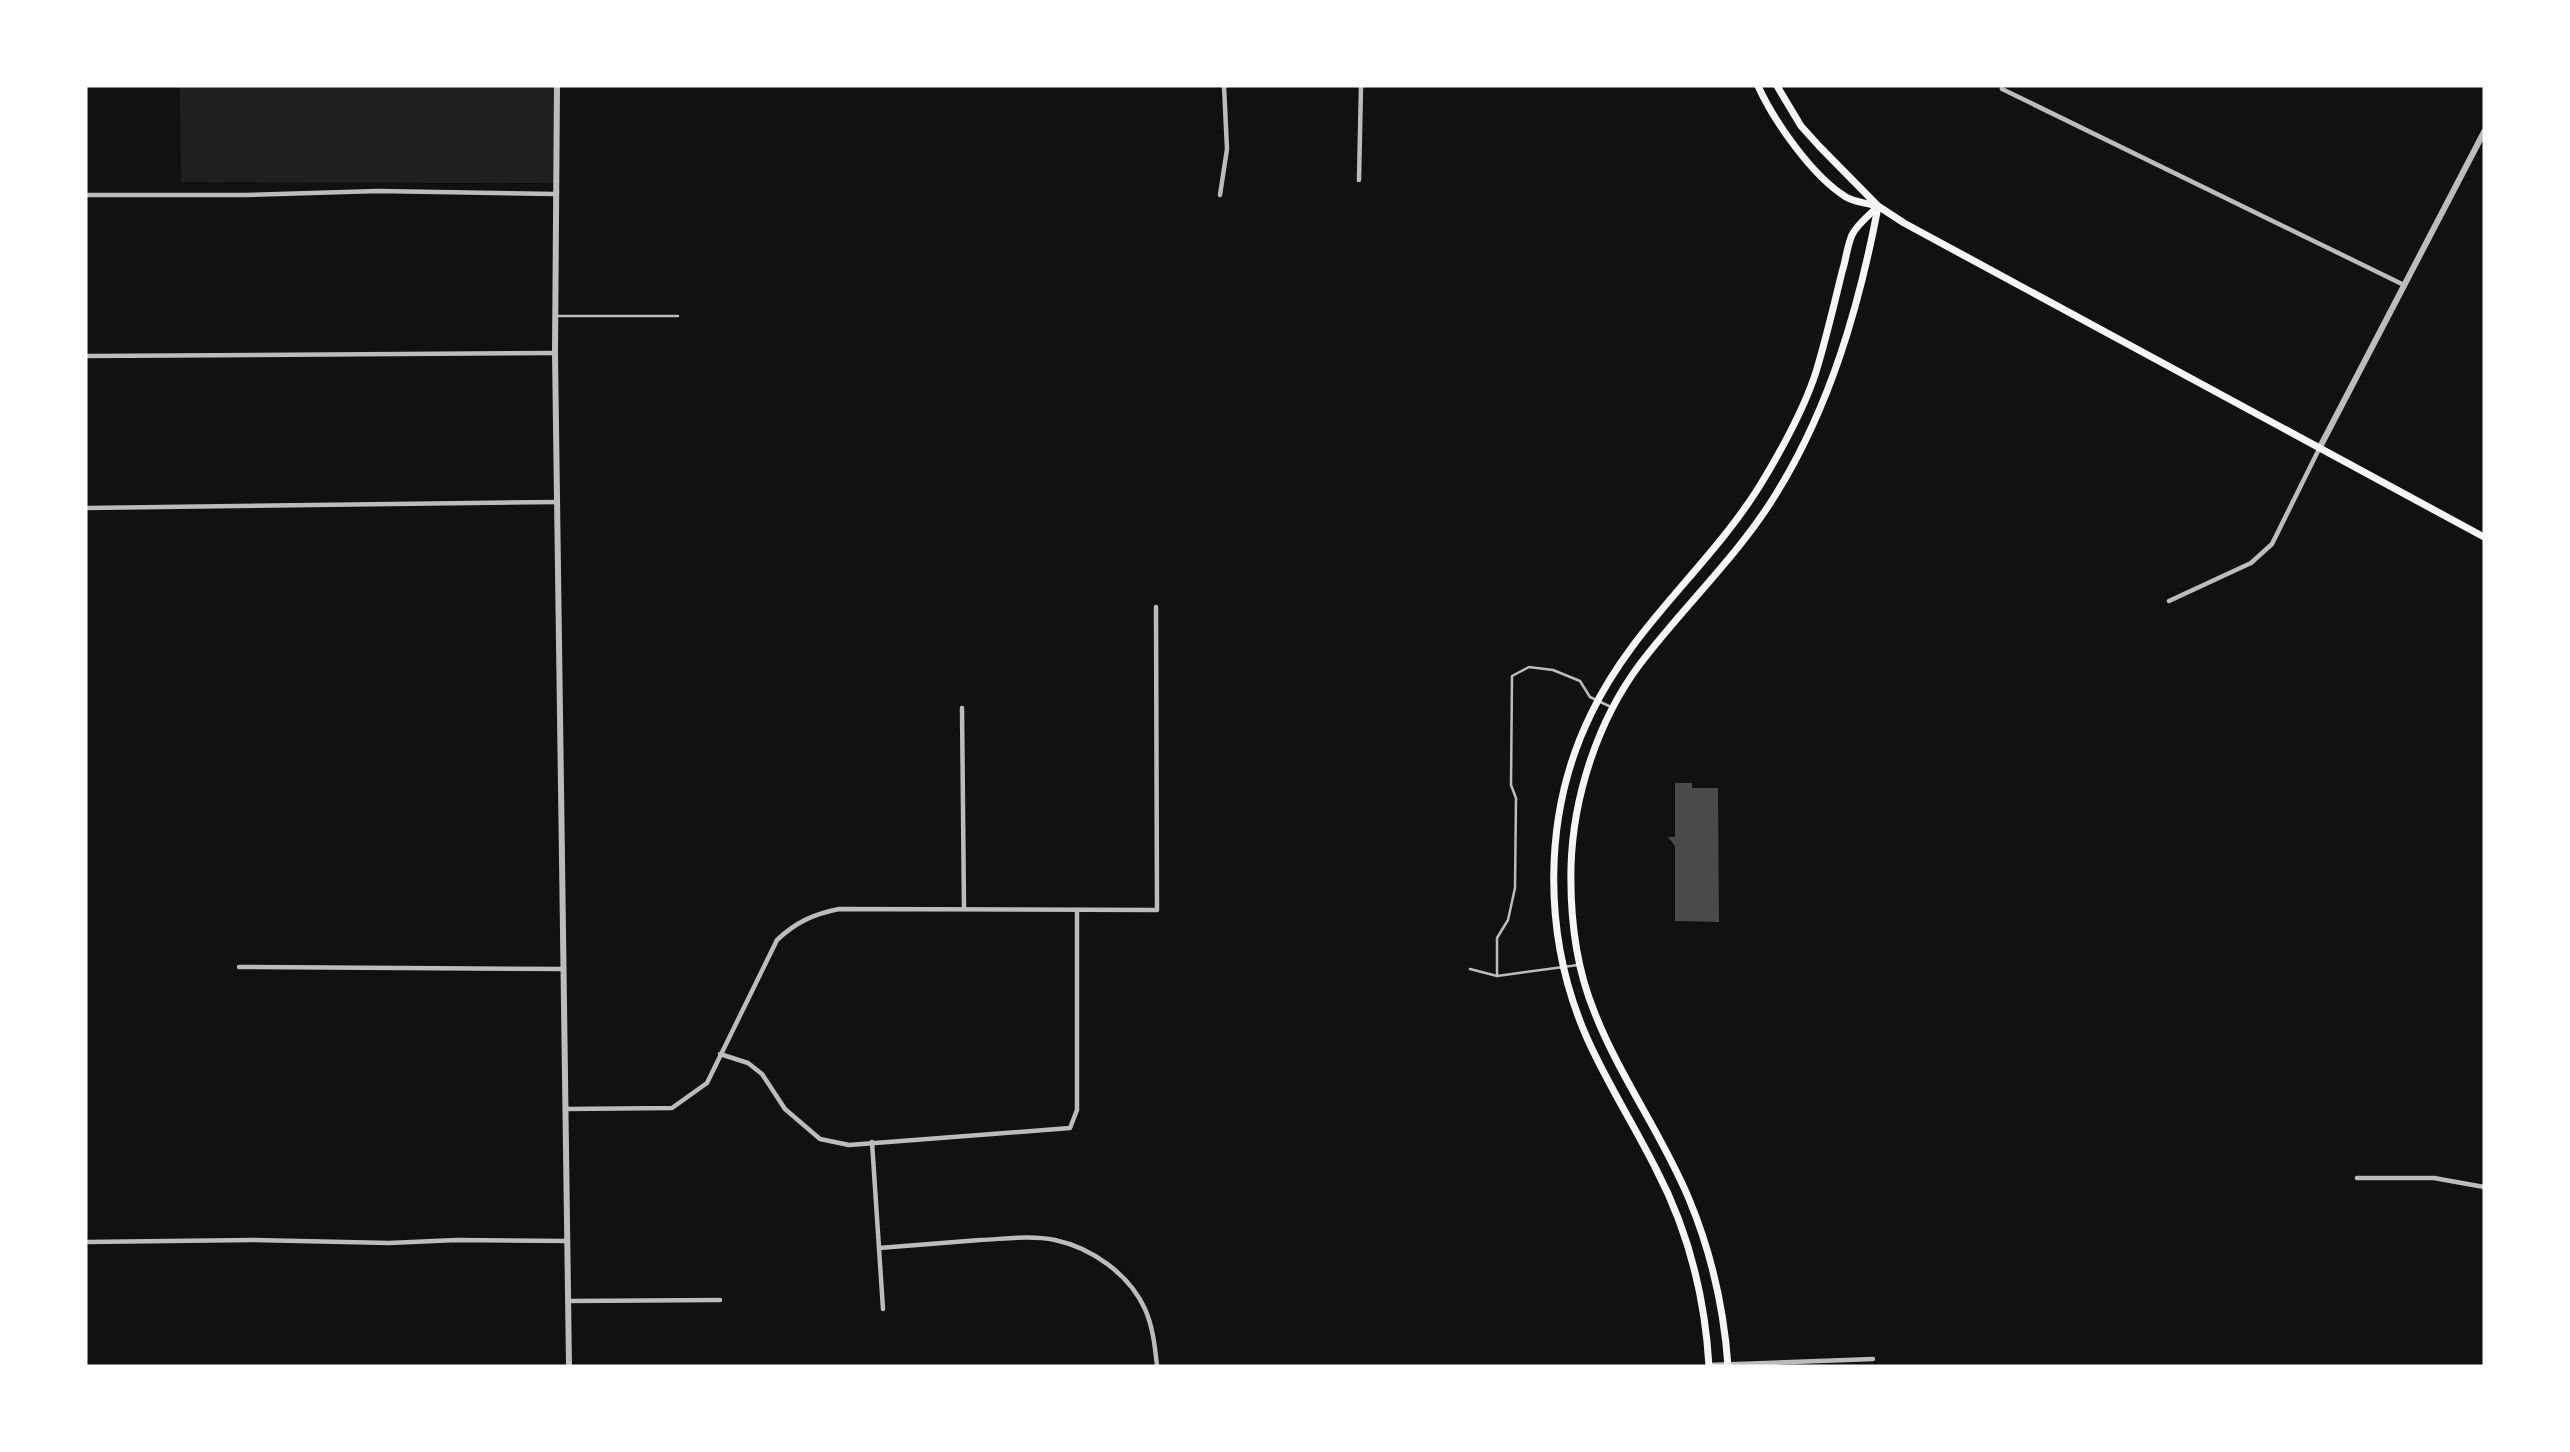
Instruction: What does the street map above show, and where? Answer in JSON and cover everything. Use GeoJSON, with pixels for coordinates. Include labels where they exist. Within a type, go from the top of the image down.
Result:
{"type":"FeatureCollection","features":[{"type":"Feature","properties":{"kind":"main road"},"geometry":{"type":"LineString","coordinates":[[1758,86],[1784,132],[1833,187],[1847,198],[1878,206]]}},
{"type":"Feature","properties":{"kind":"main road"},"geometry":{"type":"LineString","coordinates":[[1777,86],[1801,126],[1878,206],[1903,223],[2484,537]]}},
{"type":"Feature","properties":{"kind":"main road"},"geometry":{"type":"LineString","coordinates":[[1709,1366],[1703,1310],[1684,1235],[1657,1171],[1587,1039],[1563,967],[1554,895],[1556,835],[1575,753],[1594,699],[1630,648],[1731,528],[1758,487],[1785,440],[1815,374],[1853,232],[1878,206]]}},
{"type":"Feature","properties":{"kind":"main road"},"geometry":{"type":"LineString","coordinates":[[1728,1365],[1715,1279],[1690,1200],[1597,1019],[1581,965],[1572,892],[1575,828],[1593,753],[1613,708],[1639,665],[1726,563],[1762,515],[1823,404],[1840,358],[1872,239],[1878,206]]}},
{"type":"Feature","properties":{"kind":"street"},"geometry":{"type":"LineString","coordinates":[[557,86],[555,353],[569,1366]]}},
{"type":"Feature","properties":{"kind":"street"},"geometry":{"type":"LineString","coordinates":[[1220,195],[1227,149],[1224,86]]}},
{"type":"Feature","properties":{"kind":"street"},"geometry":{"type":"LineString","coordinates":[[1359,180],[1362,86]]}},
{"type":"Feature","properties":{"kind":"street"},"geometry":{"type":"LineString","coordinates":[[2002,89],[2403,285]]}},
{"type":"Feature","properties":{"kind":"street"},"geometry":{"type":"LineString","coordinates":[[2169,601],[2251,563],[2272,544],[2484,132]]}},
{"type":"Feature","properties":{"kind":"street"},"geometry":{"type":"LineString","coordinates":[[86,195],[245,195],[378,191],[555,194]]}},
{"type":"Feature","properties":{"kind":"street"},"geometry":{"type":"LineString","coordinates":[[86,356],[555,353]]}},
{"type":"Feature","properties":{"kind":"street"},"geometry":{"type":"LineString","coordinates":[[86,508],[557,502]]}},
{"type":"Feature","properties":{"kind":"street"},"geometry":{"type":"LineString","coordinates":[[565,1109],[672,1108],[707,1083],[777,940],[790,928],[821,912],[839,909],[964,908],[1157,910],[1156,607]]}},
{"type":"Feature","properties":{"kind":"street"},"geometry":{"type":"LineString","coordinates":[[962,708],[964,908]]}},
{"type":"Feature","properties":{"kind":"street"},"geometry":{"type":"LineString","coordinates":[[720,1055],[748,1063],[762,1074],[785,1110],[820,1139],[849,1145],[1070,1128],[1077,1111],[1077,910]]}},
{"type":"Feature","properties":{"kind":"street"},"geometry":{"type":"LineString","coordinates":[[239,967],[565,969]]}},
{"type":"Feature","properties":{"kind":"street"},"geometry":{"type":"LineString","coordinates":[[872,1142],[883,1309]]}},
{"type":"Feature","properties":{"kind":"street"},"geometry":{"type":"LineString","coordinates":[[2357,1178],[2434,1178],[2484,1187]]}},
{"type":"Feature","properties":{"kind":"street"},"geometry":{"type":"LineString","coordinates":[[879,1248],[1029,1237],[1056,1240],[1086,1251],[1104,1260],[1126,1282],[1144,1308],[1155,1340],[1157,1366]]}},
{"type":"Feature","properties":{"kind":"street"},"geometry":{"type":"LineString","coordinates":[[86,1242],[568,1241]]}},
{"type":"Feature","properties":{"kind":"street"},"geometry":{"type":"LineString","coordinates":[[568,1301],[720,1300]]}},
{"type":"Feature","properties":{"kind":"street"},"geometry":{"type":"LineString","coordinates":[[1709,1366],[1872,1359]]}},
{"type":"Feature","properties":{"kind":"lane"},"geometry":{"type":"LineString","coordinates":[[555,316],[678,317]]}},
{"type":"Feature","properties":{"kind":"lane"},"geometry":{"type":"LineString","coordinates":[[1497,976],[1496,938],[1508,920],[1515,888],[1517,798],[1511,785],[1512,676],[1529,667],[1553,670],[1580,681],[1594,699],[1613,708]]}},
{"type":"Feature","properties":{"kind":"lane"},"geometry":{"type":"LineString","coordinates":[[1470,969],[1497,976],[1581,965]]}},
{"type":"Feature","properties":{"kind":"shaded area"},"geometry":{"type":"Polygon","coordinates":[[[180,86],[556,86],[555,183],[181,182],[180,86]]]}},
{"type":"Feature","properties":{"kind":"building"},"geometry":{"type":"Polygon","coordinates":[[[1675,783],[1692,783],[1692,788],[1718,788],[1719,922],[1675,921],[1675,846],[1668,837],[1675,837],[1675,783]]]}}]}
